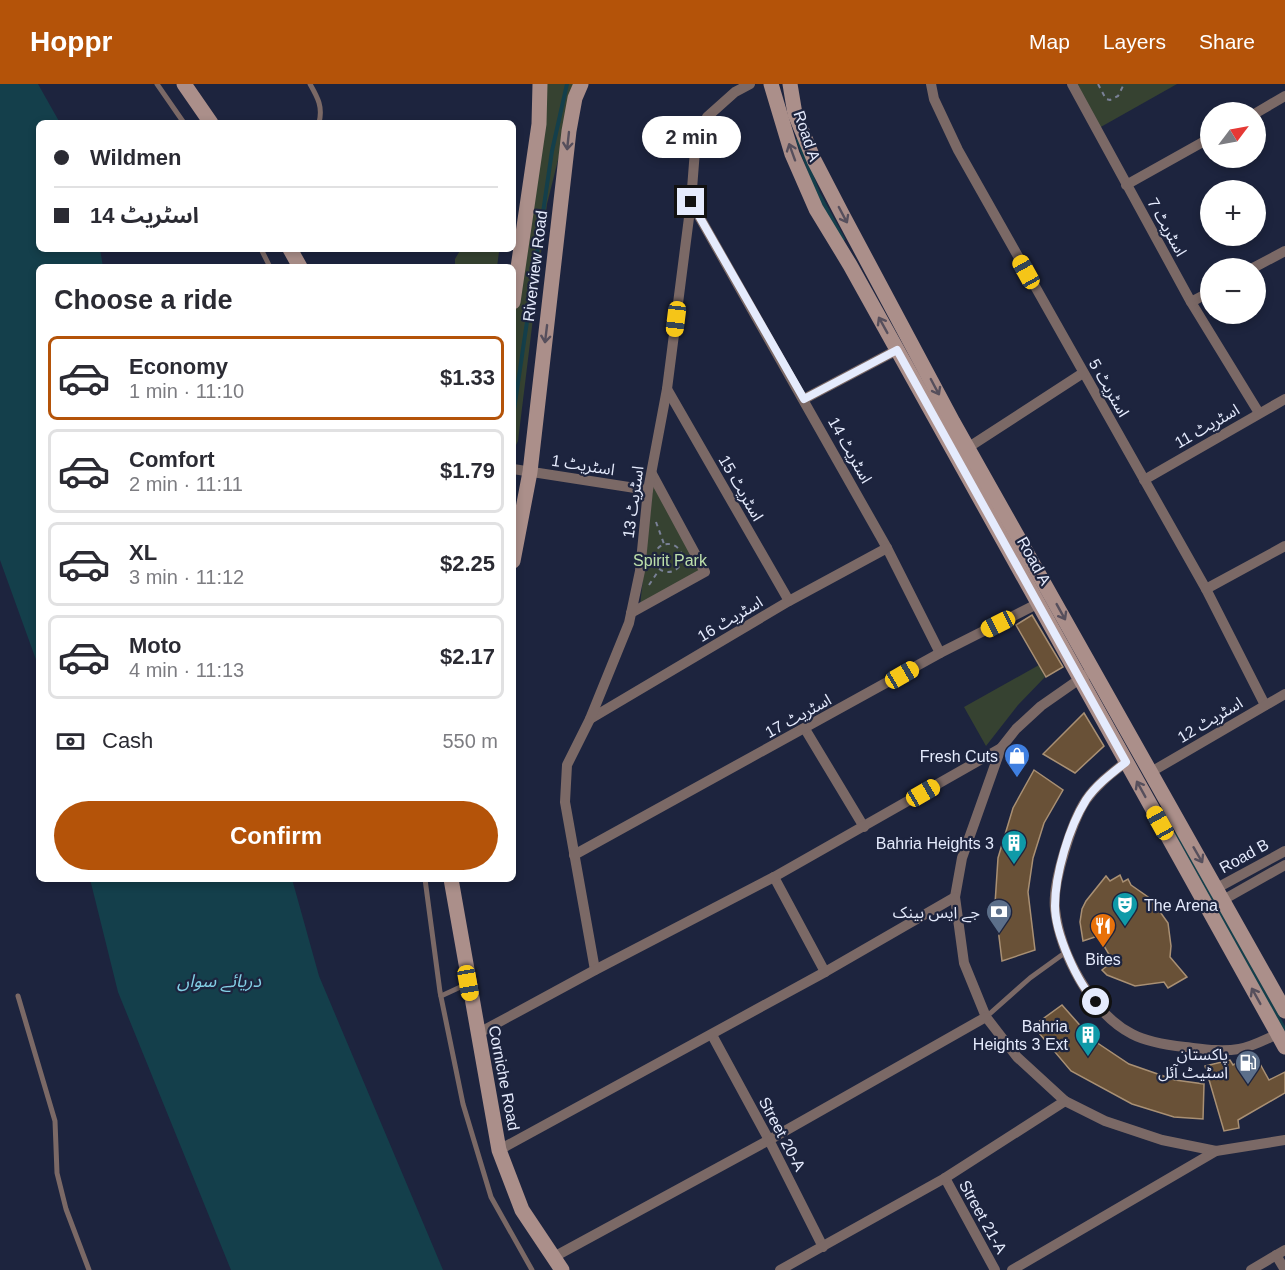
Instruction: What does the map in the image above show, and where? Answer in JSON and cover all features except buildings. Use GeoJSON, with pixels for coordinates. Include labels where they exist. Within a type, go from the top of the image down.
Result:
{"type":"FeatureCollection","features":[{"type":"Feature","properties":{"kind":"street"},"geometry":{"type":"LineString","coordinates":[[184,84],[209,120]]}},
{"type":"Feature","properties":{"kind":"street","name":"Riverview Road"},"geometry":{"type":"LineString","coordinates":[[516,281],[539,124],[540,84]]}},
{"type":"Feature","properties":{"kind":"street","name":"Riverview Road"},"geometry":{"type":"LineString","coordinates":[[516,545],[530,472],[569,131],[575,98],[581,84]]}},
{"type":"Feature","properties":{"kind":"street","name":"اسٹریٹ 13"},"geometry":{"type":"LineString","coordinates":[[595,970],[565,802],[567,765],[590,719],[631,613],[640,571],[648,490],[667,389],[691,202],[695,150],[707,117],[735,92],[750,84]]}},
{"type":"Feature","properties":{"kind":"street","name":"Road A"},"geometry":{"type":"LineString","coordinates":[[771,84],[792,154],[816,208],[1281,1040]]}},
{"type":"Feature","properties":{"kind":"street","name":"Road A"},"geometry":{"type":"LineString","coordinates":[[790,84],[795,114],[814,159],[969,447],[1285,1011]]}},
{"type":"Feature","properties":{"kind":"street","name":"اسٹریٹ 5"},"geometry":{"type":"LineString","coordinates":[[931,84],[934,99],[958,150],[1206,589],[1265,705]]}},
{"type":"Feature","properties":{"kind":"street","name":"اسٹریٹ 7"},"geometry":{"type":"LineString","coordinates":[[1072,84],[1191,302],[1258,413]]}},
{"type":"Feature","properties":{"kind":"street"},"geometry":{"type":"LineString","coordinates":[[1266,107],[1285,96]]}},
{"type":"Feature","properties":{"kind":"street"},"geometry":{"type":"LineString","coordinates":[[1126,185],[1200,144]]}},
{"type":"Feature","properties":{"kind":"street","name":"اسٹریٹ 14"},"geometry":{"type":"LineString","coordinates":[[691,202],[887,548],[940,653]]}},
{"type":"Feature","properties":{"kind":"street"},"geometry":{"type":"LineString","coordinates":[[1266,261],[1285,251]]}},
{"type":"Feature","properties":{"kind":"street"},"geometry":{"type":"LineString","coordinates":[[1191,302],[1200,297]]}},
{"type":"Feature","properties":{"kind":"street"},"geometry":{"type":"LineString","coordinates":[[804,399],[897,350]]}},
{"type":"Feature","properties":{"kind":"street"},"geometry":{"type":"LineString","coordinates":[[969,447],[1083,373]]}},
{"type":"Feature","properties":{"kind":"street","name":"اسٹریٹ 15"},"geometry":{"type":"LineString","coordinates":[[667,389],[789,602]]}},
{"type":"Feature","properties":{"kind":"street","name":"اسٹریٹ 11"},"geometry":{"type":"LineString","coordinates":[[1144,480],[1285,399]]}},
{"type":"Feature","properties":{"kind":"street","name":"اسٹریٹ 1"},"geometry":{"type":"LineString","coordinates":[[516,470],[648,490]]}},
{"type":"Feature","properties":{"kind":"street"},"geometry":{"type":"LineString","coordinates":[[631,613],[705,572],[652,474]]}},
{"type":"Feature","properties":{"kind":"street"},"geometry":{"type":"LineString","coordinates":[[1206,589],[1285,546]]}},
{"type":"Feature","properties":{"kind":"street","name":"اسٹریٹ 16"},"geometry":{"type":"LineString","coordinates":[[590,719],[789,602],[887,548]]}},
{"type":"Feature","properties":{"kind":"street","name":"اسٹریٹ 17"},"geometry":{"type":"LineString","coordinates":[[574,855],[940,653],[1037,604]]}},
{"type":"Feature","properties":{"kind":"street"},"geometry":{"type":"LineString","coordinates":[[1094,669],[1041,706],[1016,729],[1001,748],[962,858],[956,897],[964,963],[986,1017],[1017,1057],[1065,1101],[1105,1121],[1152,1137],[1216,1151]]}},
{"type":"Feature","properties":{"kind":"street","name":"اسٹریٹ 12"},"geometry":{"type":"LineString","coordinates":[[1151,772],[1285,694]]}},
{"type":"Feature","properties":{"kind":"street"},"geometry":{"type":"LineString","coordinates":[[805,729],[864,827]]}},
{"type":"Feature","properties":{"kind":"street"},"geometry":{"type":"LineString","coordinates":[[477,1034],[774,877],[1001,748]]}},
{"type":"Feature","properties":{"kind":"street"},"geometry":{"type":"LineString","coordinates":[[1126,762],[1102,781],[1086,800],[1068,838],[1055,907],[1066,952],[1083,989],[1108,1015],[1131,1034],[1166,1044],[1209,1050],[1241,1049],[1281,1040]]}},
{"type":"Feature","properties":{"kind":"street","name":"Road B"},"geometry":{"type":"LineString","coordinates":[[1220,894],[1285,850]]}},
{"type":"Feature","properties":{"kind":"street","name":"Road B"},"geometry":{"type":"LineString","coordinates":[[1220,894],[1285,865]]}},
{"type":"Feature","properties":{"kind":"street"},"geometry":{"type":"LineString","coordinates":[[774,877],[825,972]]}},
{"type":"Feature","properties":{"kind":"street","name":"Corniche Road"},"geometry":{"type":"LineString","coordinates":[[451,882],[499,1150],[522,1209],[557,1264]]}},
{"type":"Feature","properties":{"kind":"street"},"geometry":{"type":"LineString","coordinates":[[499,1150],[712,1035],[956,897]]}},
{"type":"Feature","properties":{"kind":"street"},"geometry":{"type":"LineString","coordinates":[[557,1264],[986,1017]]}},
{"type":"Feature","properties":{"kind":"street","name":"Street 20-A"},"geometry":{"type":"LineString","coordinates":[[712,1035],[823,1247]]}},
{"type":"Feature","properties":{"kind":"street"},"geometry":{"type":"LineString","coordinates":[[780,1270],[945,1178],[1065,1101]]}},
{"type":"Feature","properties":{"kind":"street"},"geometry":{"type":"LineString","coordinates":[[1012,1270],[1216,1151],[1285,1140]]}},
{"type":"Feature","properties":{"kind":"street","name":"Street 21-A"},"geometry":{"type":"LineString","coordinates":[[945,1178],[995,1270]]}},
{"type":"Feature","properties":{"kind":"street"},"geometry":{"type":"LineString","coordinates":[[1251,1270],[1281,1253],[1285,1270]]}},
{"type":"Feature","properties":{"kind":"lane"},"geometry":{"type":"LineString","coordinates":[[158,84],[182,120]]}},
{"type":"Feature","properties":{"kind":"lane"},"geometry":{"type":"LineString","coordinates":[[309,84],[320,101],[320,120]]}},
{"type":"Feature","properties":{"kind":"lane"},"geometry":{"type":"LineString","coordinates":[[425,882],[441,996],[463,1104],[491,1197],[532,1270]]}},
{"type":"Feature","properties":{"kind":"lane"},"geometry":{"type":"LineString","coordinates":[[986,1017],[1030,978],[1066,952]]}},
{"type":"Feature","properties":{"kind":"lane"},"geometry":{"type":"LineString","coordinates":[[441,996],[468,983]]}},
{"type":"Feature","properties":{"kind":"lane"},"geometry":{"type":"LineString","coordinates":[[18,996],[55,1121],[59,1182],[66,1209],[89,1270]]}},
{"type":"Feature","properties":{"kind":"path"},"geometry":{"type":"LineString","coordinates":[[1098,84],[1106,99],[1110,100],[1118,96],[1124,84]]}},
{"type":"Feature","properties":{"kind":"path"},"geometry":{"type":"LineString","coordinates":[[646,515],[658,524],[664,544]]}},
{"type":"Feature","properties":{"kind":"path"},"geometry":{"type":"LineString","coordinates":[[659,570],[673,572],[682,561],[678,548],[664,544]]}},
{"type":"Feature","properties":{"kind":"path"},"geometry":{"type":"LineString","coordinates":[[659,570],[653,558],[657,549],[664,544]]}},
{"type":"Feature","properties":{"kind":"path"},"geometry":{"type":"LineString","coordinates":[[654,601],[648,586],[659,570]]}},
{"type":"Feature","properties":{"kind":"green space"},"geometry":{"type":"Polygon","coordinates":[[[540,84],[577,84],[547,204],[516,445],[516,308],[540,84]]]}},
{"type":"Feature","properties":{"kind":"green space"},"geometry":{"type":"Polygon","coordinates":[[[1075,84],[1177,84],[1099,128],[1075,84]]]}},
{"type":"Feature","properties":{"kind":"green space"},"geometry":{"type":"Polygon","coordinates":[[[459,252],[499,252],[497,264],[455,264],[459,252]]]}},
{"type":"Feature","properties":{"kind":"green space","name":"Spirit Park"},"geometry":{"type":"Polygon","coordinates":[[[654,477],[704,568],[640,606],[654,477]]]}},
{"type":"Feature","properties":{"kind":"green space"},"geometry":{"type":"Polygon","coordinates":[[[1039,665],[1045,677],[1018,705],[986,746],[964,707],[1039,665]]]}},
{"type":"Feature","properties":{"kind":"water"},"geometry":{"type":"Polygon","coordinates":[[[0,84],[38,84],[58,120],[36,120],[36,252],[100,252],[102,264],[36,264],[36,660],[0,560],[0,84]]]}},
{"type":"Feature","properties":{"kind":"water","name":"دریائے سواں"},"geometry":{"type":"Polygon","coordinates":[[[91,882],[293,882],[319,976],[443,1270],[231,1270],[118,992],[91,882]]]}},
{"type":"Feature","properties":{"kind":"waterway"},"geometry":{"type":"LineString","coordinates":[[516,397],[552,151],[567,84]]}},
{"type":"Feature","properties":{"kind":"waterway"},"geometry":{"type":"LineString","coordinates":[[798,140],[818,193],[843,239]]}},
{"type":"Feature","properties":{"kind":"waterway"},"geometry":{"type":"LineString","coordinates":[[1175,834],[1285,1030]]}},
{"type":"Feature","properties":{"kind":"place","name":"Fresh Cuts"},"geometry":{"type":"Point","coordinates":[1017,779]}},
{"type":"Feature","properties":{"kind":"place","name":"Bahria Heights 3"},"geometry":{"type":"Point","coordinates":[1014,866]}},
{"type":"Feature","properties":{"kind":"place","name":"The Arena"},"geometry":{"type":"Point","coordinates":[1125,928]}},
{"type":"Feature","properties":{"kind":"place","name":"جے ایس بینک"},"geometry":{"type":"Point","coordinates":[999,935]}},
{"type":"Feature","properties":{"kind":"place","name":"Bites"},"geometry":{"type":"Point","coordinates":[1103,949]}},
{"type":"Feature","properties":{"kind":"place","name":"Bahria Heights 3 Ext"},"geometry":{"type":"Point","coordinates":[1088,1058]}},
{"type":"Feature","properties":{"kind":"place","name":"پاکستان اسٹیٹ آئل"},"geometry":{"type":"Point","coordinates":[1248,1086]}},
{"type":"Feature","properties":{"kind":"route"},"geometry":{"type":"LineString","coordinates":[[691,202],[804,399],[897,350],[918,392],[1126,762],[1102,781],[1086,800],[1068,838],[1055,907],[1066,952],[1083,989],[1096,1002]]}}]}
